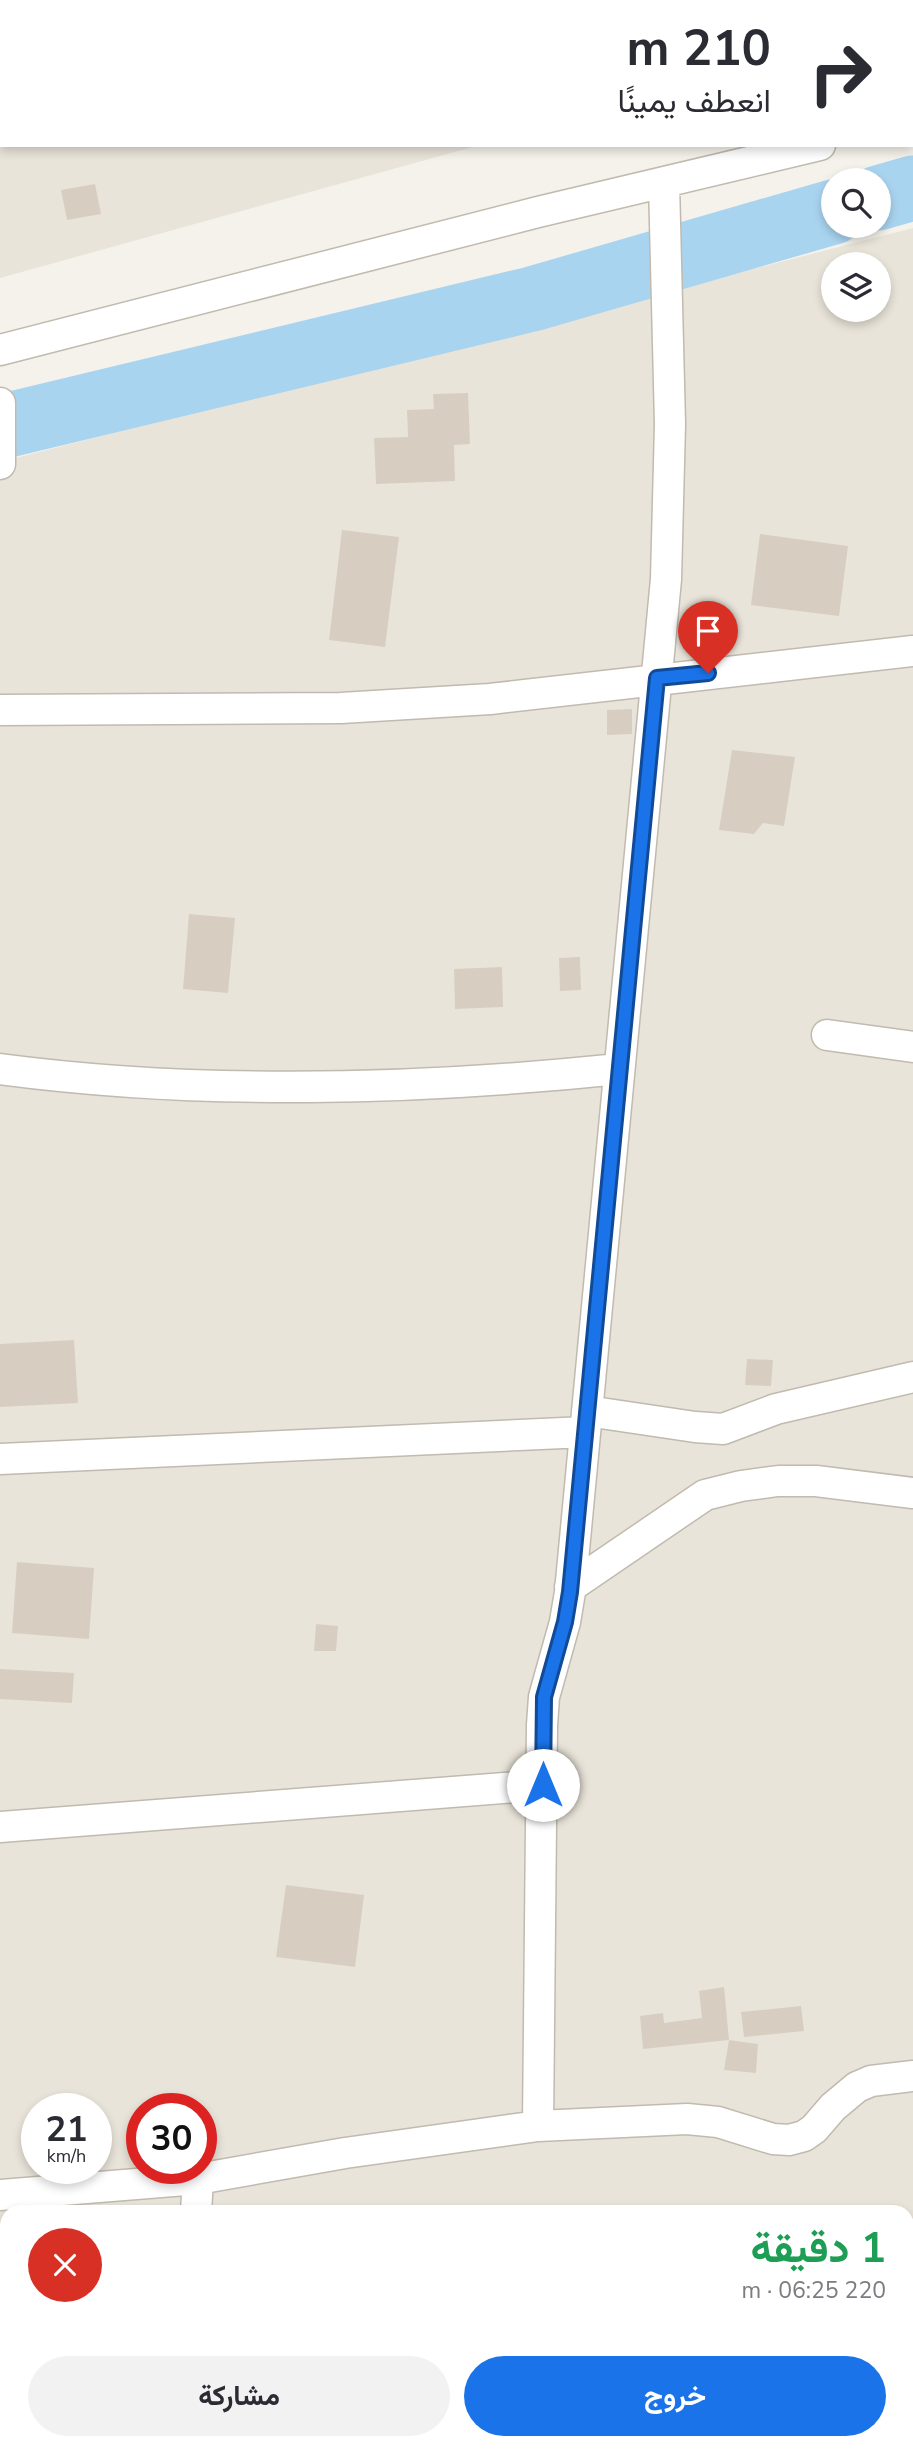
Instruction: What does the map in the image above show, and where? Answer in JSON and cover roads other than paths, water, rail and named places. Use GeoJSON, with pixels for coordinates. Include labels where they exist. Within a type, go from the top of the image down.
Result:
{"type":"FeatureCollection","features":[{"type":"Feature","properties":{"kind":"street"},"geometry":{"type":"LineString","coordinates":[[0,350],[538,212],[812,147]]}},
{"type":"Feature","properties":{"kind":"street"},"geometry":{"type":"LineString","coordinates":[[538,2126],[544,1697],[565,1622],[570,1587],[666,579],[670,424],[664,183]]}},
{"type":"Feature","properties":{"kind":"street"},"geometry":{"type":"LineString","coordinates":[[0,404],[0,464]]}},
{"type":"Feature","properties":{"kind":"street"},"geometry":{"type":"LineString","coordinates":[[0,710],[341,708],[490,699],[913,651]]}},
{"type":"Feature","properties":{"kind":"street"},"geometry":{"type":"LineString","coordinates":[[827,1035],[913,1047]]}},
{"type":"Feature","properties":{"kind":"street"},"geometry":{"type":"LineString","coordinates":[[0,1069],[124,1081],[325,1087],[485,1081],[619,1069]]}},
{"type":"Feature","properties":{"kind":"street"},"geometry":{"type":"LineString","coordinates":[[0,1459],[586,1421],[723,1429],[776,1409],[913,1377]]}},
{"type":"Feature","properties":{"kind":"street"},"geometry":{"type":"LineString","coordinates":[[570,1587],[705,1495],[753,1485],[816,1481],[913,1493]]}},
{"type":"Feature","properties":{"kind":"street"},"geometry":{"type":"LineString","coordinates":[[0,1827],[543,1785]]}},
{"type":"Feature","properties":{"kind":"street"},"geometry":{"type":"LineString","coordinates":[[217,2176],[345,2153],[538,2126],[687,2119],[718,2122],[773,2139],[789,2140],[804,2136],[814,2129],[833,2107],[857,2087],[871,2081],[913,2076]]}},
{"type":"Feature","properties":{"kind":"street"},"geometry":{"type":"LineString","coordinates":[[0,2196],[140,2184]]}},
{"type":"Feature","properties":{"kind":"street"},"geometry":{"type":"LineString","coordinates":[[196,2205],[198,2184]]}},
{"type":"Feature","properties":{"kind":"waterway"},"geometry":{"type":"LineString","coordinates":[[891,194],[913,188]]}},
{"type":"Feature","properties":{"kind":"waterway"},"geometry":{"type":"LineString","coordinates":[[0,427],[532,299],[821,215]]}}]}
